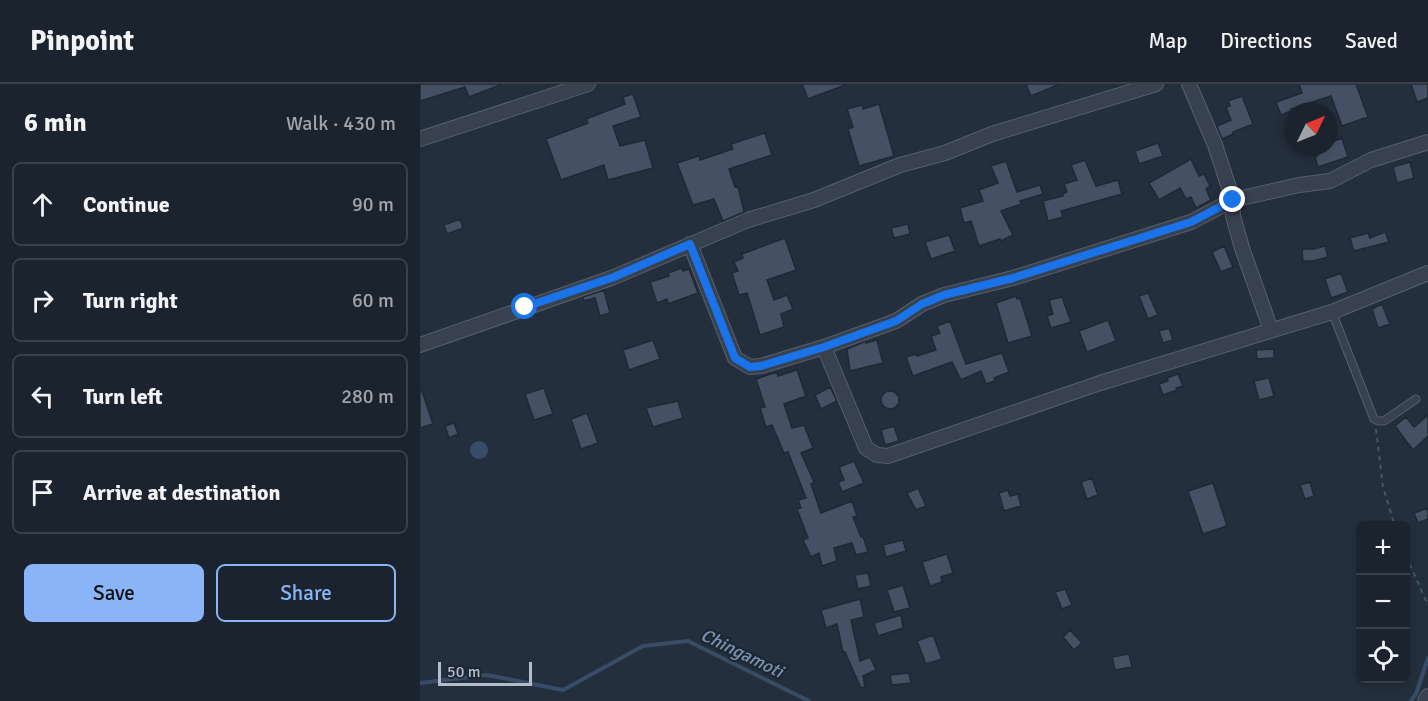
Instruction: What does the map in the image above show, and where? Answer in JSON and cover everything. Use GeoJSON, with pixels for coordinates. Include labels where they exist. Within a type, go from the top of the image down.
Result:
{"type":"FeatureCollection","features":[{"type":"Feature","properties":{"kind":"street"},"geometry":{"type":"LineString","coordinates":[[420,139],[552,90],[588,84]]}},
{"type":"Feature","properties":{"kind":"street"},"geometry":{"type":"LineString","coordinates":[[420,345],[614,277],[748,220],[814,200],[900,165],[945,153],[992,134],[1156,84]]}},
{"type":"Feature","properties":{"kind":"street"},"geometry":{"type":"LineString","coordinates":[[1189,84],[1215,145],[1233,200],[1233,216],[1242,248],[1271,330]]}},
{"type":"Feature","properties":{"kind":"street"},"geometry":{"type":"LineString","coordinates":[[690,244],[735,358],[750,367],[761,366],[824,347],[896,321],[922,304],[944,295],[1013,278],[1191,222],[1233,200],[1299,185],[1330,181],[1371,160],[1428,142]]}},
{"type":"Feature","properties":{"kind":"street"},"geometry":{"type":"LineString","coordinates":[[824,347],[866,448],[877,455],[888,456],[1100,383],[1332,312],[1428,273]]}},
{"type":"Feature","properties":{"kind":"street"},"geometry":{"type":"LineString","coordinates":[[1425,701],[1428,696]]}},
{"type":"Feature","properties":{"kind":"lane"},"geometry":{"type":"LineString","coordinates":[[1332,312],[1374,418],[1378,422],[1384,421],[1416,399]]}},
{"type":"Feature","properties":{"kind":"path"},"geometry":{"type":"LineString","coordinates":[[1374,418],[1383,488],[1394,521]]}},
{"type":"Feature","properties":{"kind":"path"},"geometry":{"type":"LineString","coordinates":[[1410,565],[1428,605]]}},
{"type":"Feature","properties":{"kind":"water"},"geometry":{"type":"Polygon","coordinates":[[[479,441],[485,444],[488,450],[485,456],[479,459],[473,456],[470,450],[473,444],[479,441]]]}},
{"type":"Feature","properties":{"kind":"building"},"geometry":{"type":"Polygon","coordinates":[[[420,84],[500,85],[469,97],[465,87],[420,101],[420,84]]]}},
{"type":"Feature","properties":{"kind":"building"},"geometry":{"type":"Polygon","coordinates":[[[802,84],[845,84],[845,85],[808,99],[802,84]]]}},
{"type":"Feature","properties":{"kind":"building"},"geometry":{"type":"Polygon","coordinates":[[[1026,84],[1060,84],[1031,96],[1026,84]]]}},
{"type":"Feature","properties":{"kind":"building"},"geometry":{"type":"Polygon","coordinates":[[[1299,84],[1356,84],[1368,117],[1342,126],[1338,115],[1338,102],[1333,102],[1331,96],[1313,102],[1284,102],[1284,114],[1281,115],[1276,102],[1302,93],[1299,84]]]}},
{"type":"Feature","properties":{"kind":"building"},"geometry":{"type":"Polygon","coordinates":[[[1411,84],[1428,84],[1428,98],[1417,102],[1411,84]]]}},
{"type":"Feature","properties":{"kind":"building"},"geometry":{"type":"Polygon","coordinates":[[[633,94],[641,117],[613,126],[620,146],[645,140],[653,168],[608,180],[604,165],[561,180],[546,139],[588,123],[586,119],[625,104],[623,97],[633,94]]]}},
{"type":"Feature","properties":{"kind":"building"},"geometry":{"type":"Polygon","coordinates":[[[1242,96],[1253,124],[1222,139],[1217,126],[1231,120],[1226,107],[1230,106],[1228,101],[1242,96]]]}},
{"type":"Feature","properties":{"kind":"building"},"geometry":{"type":"Polygon","coordinates":[[[879,104],[894,156],[859,166],[848,129],[853,127],[847,109],[862,105],[863,109],[879,104]]]}},
{"type":"Feature","properties":{"kind":"building"},"geometry":{"type":"Polygon","coordinates":[[[765,133],[772,155],[729,169],[735,187],[738,186],[744,212],[723,221],[714,199],[693,205],[677,163],[699,156],[700,160],[733,149],[731,144],[765,133]]]}},
{"type":"Feature","properties":{"kind":"building"},"geometry":{"type":"Polygon","coordinates":[[[1342,138],[1348,157],[1318,167],[1315,157],[1338,156],[1338,140],[1342,138]]]}},
{"type":"Feature","properties":{"kind":"building"},"geometry":{"type":"Polygon","coordinates":[[[1158,143],[1163,156],[1139,164],[1135,151],[1158,143]]]}},
{"type":"Feature","properties":{"kind":"building"},"geometry":{"type":"Polygon","coordinates":[[[1191,159],[1199,176],[1204,174],[1210,186],[1206,189],[1211,200],[1196,208],[1191,197],[1186,199],[1180,188],[1159,200],[1149,183],[1191,159]]]}},
{"type":"Feature","properties":{"kind":"building"},"geometry":{"type":"Polygon","coordinates":[[[1085,160],[1096,186],[1118,180],[1122,194],[1061,211],[1063,217],[1048,221],[1043,201],[1063,196],[1067,192],[1064,184],[1077,180],[1071,165],[1085,160]]]}},
{"type":"Feature","properties":{"kind":"building"},"geometry":{"type":"Polygon","coordinates":[[[1006,161],[1017,192],[1040,185],[1043,194],[1020,201],[1021,204],[1001,211],[1013,235],[1001,241],[1000,239],[979,246],[971,221],[964,223],[960,208],[983,201],[979,190],[998,183],[991,166],[1006,161]]]}},
{"type":"Feature","properties":{"kind":"building"},"geometry":{"type":"Polygon","coordinates":[[[1410,162],[1414,178],[1397,183],[1393,167],[1410,162]]]}},
{"type":"Feature","properties":{"kind":"building"},"geometry":{"type":"Polygon","coordinates":[[[460,219],[463,228],[447,234],[444,225],[460,219]]]}},
{"type":"Feature","properties":{"kind":"building"},"geometry":{"type":"Polygon","coordinates":[[[908,224],[910,234],[894,238],[891,228],[908,224]]]}},
{"type":"Feature","properties":{"kind":"building"},"geometry":{"type":"Polygon","coordinates":[[[1385,232],[1389,242],[1354,251],[1350,238],[1368,233],[1370,238],[1385,232]]]}},
{"type":"Feature","properties":{"kind":"building"},"geometry":{"type":"Polygon","coordinates":[[[949,235],[955,251],[931,259],[925,242],[949,235]]]}},
{"type":"Feature","properties":{"kind":"building"},"geometry":{"type":"Polygon","coordinates":[[[785,238],[796,270],[767,280],[774,300],[787,295],[793,309],[781,314],[784,327],[760,335],[747,293],[739,295],[732,273],[738,271],[734,262],[743,258],[742,254],[785,238]]]}},
{"type":"Feature","properties":{"kind":"building"},"geometry":{"type":"Polygon","coordinates":[[[1224,246],[1233,267],[1221,272],[1212,252],[1224,246]]]}},
{"type":"Feature","properties":{"kind":"building"},"geometry":{"type":"Polygon","coordinates":[[[1325,246],[1328,257],[1303,261],[1302,249],[1325,246]]]}},
{"type":"Feature","properties":{"kind":"building"},"geometry":{"type":"Polygon","coordinates":[[[682,268],[683,271],[689,269],[698,293],[668,304],[667,299],[657,303],[650,282],[669,276],[668,273],[682,268]]]}},
{"type":"Feature","properties":{"kind":"building"},"geometry":{"type":"Polygon","coordinates":[[[1341,273],[1348,292],[1331,298],[1325,279],[1341,273]]]}},
{"type":"Feature","properties":{"kind":"building"},"geometry":{"type":"Polygon","coordinates":[[[604,290],[610,313],[600,316],[595,298],[584,301],[583,297],[604,290]]]}},
{"type":"Feature","properties":{"kind":"building"},"geometry":{"type":"Polygon","coordinates":[[[1148,293],[1158,315],[1148,319],[1139,296],[1148,293]]]}},
{"type":"Feature","properties":{"kind":"building"},"geometry":{"type":"Polygon","coordinates":[[[1016,296],[1017,299],[1020,298],[1032,336],[1008,343],[996,303],[1016,296]]]}},
{"type":"Feature","properties":{"kind":"building"},"geometry":{"type":"Polygon","coordinates":[[[1062,297],[1071,322],[1051,328],[1047,316],[1053,314],[1049,300],[1062,297]]]}},
{"type":"Feature","properties":{"kind":"building"},"geometry":{"type":"Polygon","coordinates":[[[1382,304],[1390,324],[1378,328],[1372,309],[1382,304]]]}},
{"type":"Feature","properties":{"kind":"building"},"geometry":{"type":"Polygon","coordinates":[[[1108,320],[1116,341],[1087,352],[1079,331],[1108,320]]]}},
{"type":"Feature","properties":{"kind":"building"},"geometry":{"type":"Polygon","coordinates":[[[950,321],[966,364],[1002,353],[1009,372],[986,384],[981,371],[961,380],[952,362],[913,376],[906,357],[936,350],[931,336],[940,333],[937,326],[950,321]]]}},
{"type":"Feature","properties":{"kind":"building"},"geometry":{"type":"Polygon","coordinates":[[[1169,328],[1173,340],[1163,343],[1159,331],[1169,328]]]}},
{"type":"Feature","properties":{"kind":"building"},"geometry":{"type":"Polygon","coordinates":[[[653,340],[660,359],[629,370],[623,350],[653,340]]]}},
{"type":"Feature","properties":{"kind":"building"},"geometry":{"type":"Polygon","coordinates":[[[877,340],[883,363],[850,371],[847,349],[866,341],[866,343],[877,340]]]}},
{"type":"Feature","properties":{"kind":"building"},"geometry":{"type":"Polygon","coordinates":[[[1274,349],[1274,358],[1257,359],[1256,350],[1274,349]]]}},
{"type":"Feature","properties":{"kind":"building"},"geometry":{"type":"Polygon","coordinates":[[[797,370],[806,396],[784,404],[792,428],[804,425],[813,448],[801,453],[814,482],[811,484],[821,513],[852,501],[857,516],[853,517],[868,552],[856,555],[852,543],[834,548],[837,561],[822,566],[819,553],[811,557],[803,540],[808,538],[797,509],[801,508],[798,500],[806,498],[788,452],[784,453],[772,425],[766,427],[760,408],[765,407],[756,379],[777,372],[778,376],[797,370]]]}},
{"type":"Feature","properties":{"kind":"building"},"geometry":{"type":"Polygon","coordinates":[[[1178,374],[1183,386],[1163,395],[1159,384],[1178,374]]]}},
{"type":"Feature","properties":{"kind":"building"},"geometry":{"type":"Polygon","coordinates":[[[1269,378],[1274,396],[1259,400],[1254,381],[1269,378]]]}},
{"type":"Feature","properties":{"kind":"building"},"geometry":{"type":"Polygon","coordinates":[[[830,387],[837,401],[821,409],[815,395],[830,387]]]}},
{"type":"Feature","properties":{"kind":"building"},"geometry":{"type":"Polygon","coordinates":[[[544,388],[553,414],[534,420],[525,394],[544,388]]]}},
{"type":"Feature","properties":{"kind":"building"},"geometry":{"type":"Polygon","coordinates":[[[420,391],[422,391],[433,424],[420,428],[420,391]]]}},
{"type":"Feature","properties":{"kind":"building"},"geometry":{"type":"Polygon","coordinates":[[[890,391],[896,394],[899,400],[896,406],[890,409],[884,406],[881,400],[884,394],[890,391]]]}},
{"type":"Feature","properties":{"kind":"building"},"geometry":{"type":"Polygon","coordinates":[[[678,401],[683,418],[653,427],[646,408],[678,401]]]}},
{"type":"Feature","properties":{"kind":"building"},"geometry":{"type":"Polygon","coordinates":[[[587,413],[598,443],[581,449],[571,419],[587,413]]]}},
{"type":"Feature","properties":{"kind":"building"},"geometry":{"type":"Polygon","coordinates":[[[1428,415],[1428,436],[1413,450],[1395,426],[1406,417],[1414,427],[1428,415]]]}},
{"type":"Feature","properties":{"kind":"building"},"geometry":{"type":"Polygon","coordinates":[[[454,423],[458,434],[449,438],[445,426],[454,423]]]}},
{"type":"Feature","properties":{"kind":"building"},"geometry":{"type":"Polygon","coordinates":[[[894,426],[899,441],[885,445],[881,430],[894,426]]]}},
{"type":"Feature","properties":{"kind":"building"},"geometry":{"type":"Polygon","coordinates":[[[854,461],[864,483],[842,492],[838,482],[844,480],[839,467],[854,461]]]}},
{"type":"Feature","properties":{"kind":"building"},"geometry":{"type":"Polygon","coordinates":[[[1092,478],[1098,495],[1087,499],[1081,482],[1092,478]]]}},
{"type":"Feature","properties":{"kind":"building"},"geometry":{"type":"Polygon","coordinates":[[[1310,482],[1314,496],[1305,499],[1300,485],[1310,482]]]}},
{"type":"Feature","properties":{"kind":"building"},"geometry":{"type":"Polygon","coordinates":[[[1213,483],[1227,526],[1203,534],[1188,491],[1213,483]]]}},
{"type":"Feature","properties":{"kind":"building"},"geometry":{"type":"Polygon","coordinates":[[[918,488],[926,506],[916,510],[907,493],[918,488]]]}},
{"type":"Feature","properties":{"kind":"building"},"geometry":{"type":"Polygon","coordinates":[[[1008,490],[1010,496],[1018,494],[1021,506],[1004,511],[999,493],[1008,490]]]}},
{"type":"Feature","properties":{"kind":"building"},"geometry":{"type":"Polygon","coordinates":[[[1428,508],[1428,519],[1418,523],[1414,513],[1428,508]]]}},
{"type":"Feature","properties":{"kind":"building"},"geometry":{"type":"Polygon","coordinates":[[[903,540],[906,551],[886,557],[883,545],[903,540]]]}},
{"type":"Feature","properties":{"kind":"building"},"geometry":{"type":"Polygon","coordinates":[[[947,554],[953,573],[941,577],[942,582],[930,586],[922,562],[947,554]]]}},
{"type":"Feature","properties":{"kind":"building"},"geometry":{"type":"Polygon","coordinates":[[[868,573],[871,586],[858,589],[855,575],[868,573]]]}},
{"type":"Feature","properties":{"kind":"building"},"geometry":{"type":"Polygon","coordinates":[[[903,585],[910,608],[894,612],[887,590],[903,585]]]}},
{"type":"Feature","properties":{"kind":"building"},"geometry":{"type":"Polygon","coordinates":[[[1065,589],[1072,605],[1062,609],[1055,592],[1065,589]]]}},
{"type":"Feature","properties":{"kind":"building"},"geometry":{"type":"Polygon","coordinates":[[[860,599],[864,617],[851,620],[860,661],[870,657],[876,670],[863,676],[865,687],[861,688],[843,652],[837,624],[826,628],[821,610],[860,599]]]}},
{"type":"Feature","properties":{"kind":"building"},"geometry":{"type":"Polygon","coordinates":[[[901,615],[903,628],[878,636],[874,623],[901,615]]]}},
{"type":"Feature","properties":{"kind":"building"},"geometry":{"type":"Polygon","coordinates":[[[1070,630],[1082,643],[1074,650],[1063,637],[1070,630]]]}},
{"type":"Feature","properties":{"kind":"building"},"geometry":{"type":"Polygon","coordinates":[[[933,635],[942,659],[926,664],[917,641],[933,635]]]}},
{"type":"Feature","properties":{"kind":"building"},"geometry":{"type":"Polygon","coordinates":[[[1129,654],[1132,667],[1115,670],[1112,657],[1129,654]]]}},
{"type":"Feature","properties":{"kind":"building"},"geometry":{"type":"Polygon","coordinates":[[[909,673],[911,683],[892,685],[890,675],[909,673]]]}},
{"type":"Feature","properties":{"kind":"waterway","name":"Chingamoti"},"geometry":{"type":"LineString","coordinates":[[420,683],[487,675],[563,690],[643,646],[688,641],[809,701]]}},
{"type":"Feature","properties":{"kind":"waterway","name":"Chingamoti"},"geometry":{"type":"LineString","coordinates":[[1411,701],[1416,694],[1428,658]]}},
{"type":"Feature","properties":{"kind":"route"},"geometry":{"type":"LineString","coordinates":[[525,307],[614,277],[690,244],[735,358],[750,367],[761,366],[824,347],[896,321],[922,304],[944,295],[1013,278],[1191,222],[1233,200]]}}]}
